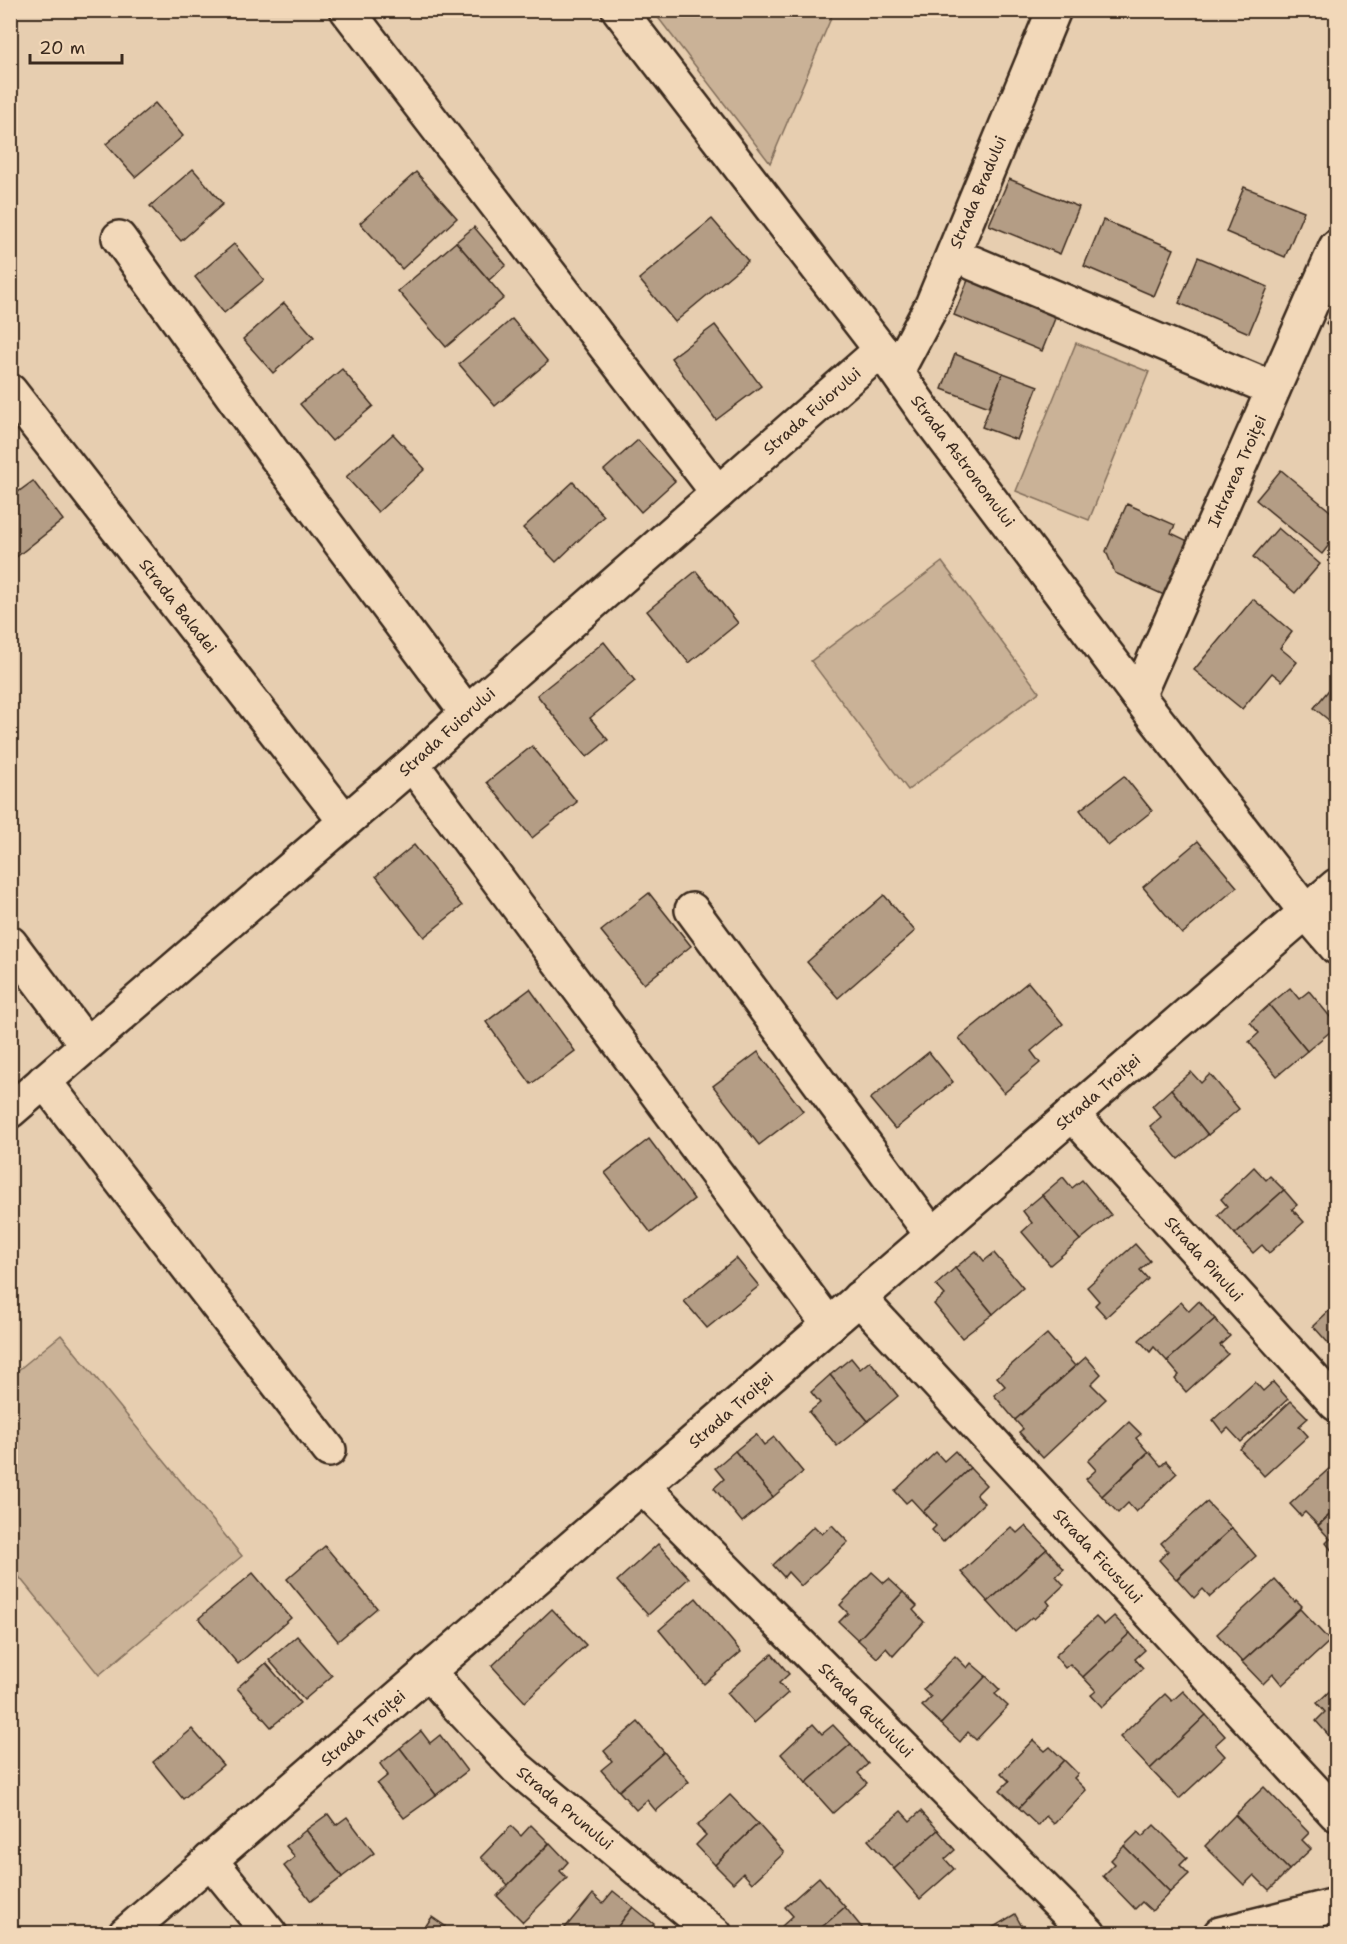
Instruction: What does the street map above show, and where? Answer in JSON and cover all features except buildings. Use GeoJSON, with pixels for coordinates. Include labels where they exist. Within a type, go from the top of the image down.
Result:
{"type":"FeatureCollection","features":[{"type":"Feature","properties":{"kind":"street"},"geometry":{"type":"LineString","coordinates":[[347,10],[718,493]]}},
{"type":"Feature","properties":{"kind":"street","name":"Strada Astronomului"},"geometry":{"type":"LineString","coordinates":[[619,10],[889,361],[929,418],[1138,696],[1306,912],[1336,947]]}},
{"type":"Feature","properties":{"kind":"street","name":"Strada Bradului"},"geometry":{"type":"LineString","coordinates":[[889,361],[932,305],[1054,10]]}},
{"type":"Feature","properties":{"kind":"street"},"geometry":{"type":"LineString","coordinates":[[119,238],[274,454],[467,712]]}},
{"type":"Feature","properties":{"kind":"street","name":"Intrarea Troiței"},"geometry":{"type":"LineString","coordinates":[[1138,696],[1336,246]]}},
{"type":"Feature","properties":{"kind":"street"},"geometry":{"type":"LineString","coordinates":[[973,263],[1274,389]]}},
{"type":"Feature","properties":{"kind":"street","name":"Strada Fuiorului"},"geometry":{"type":"LineString","coordinates":[[10,1111],[412,764],[467,712],[718,493],[889,361]]}},
{"type":"Feature","properties":{"kind":"street","name":"Strada Baladei"},"geometry":{"type":"LineString","coordinates":[[10,391],[345,821]]}},
{"type":"Feature","properties":{"kind":"street"},"geometry":{"type":"LineString","coordinates":[[412,764],[829,1325]]}},
{"type":"Feature","properties":{"kind":"street","name":"Strada Troiței"},"geometry":{"type":"LineString","coordinates":[[125,1934],[1336,886]]}},
{"type":"Feature","properties":{"kind":"street"},"geometry":{"type":"LineString","coordinates":[[692,910],[932,1235]]}},
{"type":"Feature","properties":{"kind":"street"},"geometry":{"type":"LineString","coordinates":[[10,943],[86,1044]]}},
{"type":"Feature","properties":{"kind":"street"},"geometry":{"type":"LineString","coordinates":[[44,1081],[328,1450]]}},
{"type":"Feature","properties":{"kind":"street","name":"Strada Pinului"},"geometry":{"type":"LineString","coordinates":[[1072,1114],[1336,1404]]}},
{"type":"Feature","properties":{"kind":"street","name":"Strada Ficusului"},"geometry":{"type":"LineString","coordinates":[[859,1298],[1336,1814]]}},
{"type":"Feature","properties":{"kind":"street","name":"Strada Gutuiului"},"geometry":{"type":"LineString","coordinates":[[642,1486],[1089,1934]]}},
{"type":"Feature","properties":{"kind":"street","name":"Strada Prunului"},"geometry":{"type":"LineString","coordinates":[[428,1671],[517,1768],[715,1934]]}},
{"type":"Feature","properties":{"kind":"street"},"geometry":{"type":"LineString","coordinates":[[210,1860],[270,1934]]}},
{"type":"Feature","properties":{"kind":"street"},"geometry":{"type":"LineString","coordinates":[[1220,1934],[1336,1905]]}},
{"type":"Feature","properties":{"kind":"shaded area"},"geometry":{"type":"Polygon","coordinates":[[[653,11],[834,11],[770,163],[653,11]]]}},
{"type":"Feature","properties":{"kind":"shaded area"},"geometry":{"type":"Polygon","coordinates":[[[1076,343],[1149,372],[1089,520],[1016,491],[1076,343]]]}},
{"type":"Feature","properties":{"kind":"shaded area"},"geometry":{"type":"Polygon","coordinates":[[[942,562],[1039,692],[908,790],[811,661],[942,562]]]}},
{"type":"Feature","properties":{"kind":"shaded area"},"geometry":{"type":"Polygon","coordinates":[[[61,1335],[242,1556],[99,1675],[11,1567],[11,1376],[61,1335]]]}}]}
